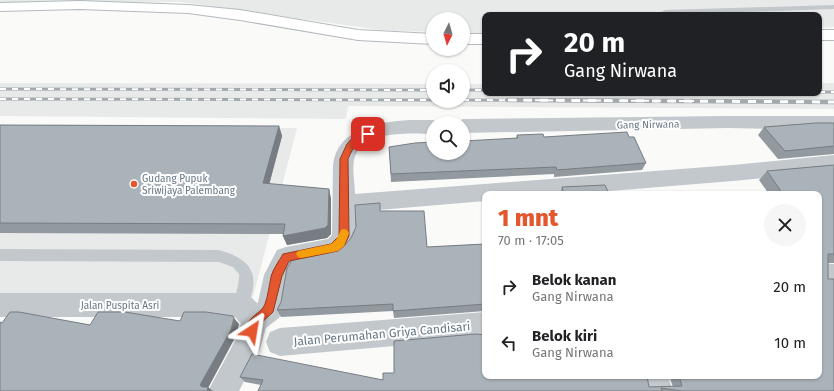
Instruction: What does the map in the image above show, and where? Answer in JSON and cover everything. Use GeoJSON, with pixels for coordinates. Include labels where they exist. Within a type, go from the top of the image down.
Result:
{"type":"FeatureCollection","features":[{"type":"Feature","properties":{"kind":"street"},"geometry":{"type":"LineString","coordinates":[[0,7],[80,5],[188,9],[240,15],[358,35],[426,39]]}},
{"type":"Feature","properties":{"kind":"street"},"geometry":{"type":"LineString","coordinates":[[822,35],[834,35]]}},
{"type":"Feature","properties":{"kind":"street"},"geometry":{"type":"LineString","coordinates":[[470,40],[482,39]]}},
{"type":"Feature","properties":{"kind":"street","name":"Gang Nirwana"},"geometry":{"type":"LineString","coordinates":[[470,126],[728,122],[834,123]]}},
{"type":"Feature","properties":{"kind":"street"},"geometry":{"type":"LineString","coordinates":[[223,391],[249,342],[248,313],[270,309],[277,275],[286,257],[334,248],[340,243],[344,236],[344,159],[350,146],[358,137],[378,131],[426,126]]}},
{"type":"Feature","properties":{"kind":"street"},"geometry":{"type":"LineString","coordinates":[[513,191],[733,174],[834,163]]}},
{"type":"Feature","properties":{"kind":"street"},"geometry":{"type":"LineString","coordinates":[[344,204],[482,193]]}},
{"type":"Feature","properties":{"kind":"street"},"geometry":{"type":"LineString","coordinates":[[822,274],[834,275]]}},
{"type":"Feature","properties":{"kind":"street","name":"Jalan Puspita Asri"},"geometry":{"type":"LineString","coordinates":[[0,305],[248,313]]}},
{"type":"Feature","properties":{"kind":"street","name":"Jalan Perumahan Griya Candisari"},"geometry":{"type":"LineString","coordinates":[[280,342],[482,325]]}},
{"type":"Feature","properties":{"kind":"street"},"geometry":{"type":"LineString","coordinates":[[655,379],[658,391]]}},
{"type":"Feature","properties":{"kind":"lane"},"geometry":{"type":"LineString","coordinates":[[665,12],[745,12],[834,7]]}},
{"type":"Feature","properties":{"kind":"lane"},"geometry":{"type":"LineString","coordinates":[[0,255],[220,256],[231,258],[240,264],[246,272],[248,313]]}},
{"type":"Feature","properties":{"kind":"shaded area"},"geometry":{"type":"Polygon","coordinates":[[[0,0],[834,0],[834,27],[822,28],[822,12],[482,12],[482,34],[470,33],[470,12],[426,12],[426,32],[381,30],[180,2],[0,3],[0,0]]]}},
{"type":"Feature","properties":{"kind":"shaded area"},"geometry":{"type":"Polygon","coordinates":[[[0,83],[426,84],[426,106],[348,106],[346,119],[0,116],[0,83]]]}},
{"type":"Feature","properties":{"kind":"shaded area"},"geometry":{"type":"Polygon","coordinates":[[[822,83],[834,83],[834,109],[470,107],[470,84],[482,84],[482,96],[822,96],[822,83]]]}},
{"type":"Feature","properties":{"kind":"shaded area"},"geometry":{"type":"Polygon","coordinates":[[[0,126],[297,128],[253,297],[0,293],[0,126]]]}},
{"type":"Feature","properties":{"kind":"building"},"geometry":{"type":"Polygon","coordinates":[[[834,123],[834,146],[785,151],[764,127],[834,123]]]}},
{"type":"Feature","properties":{"kind":"building","name":"Gudang Pupuk Sriwijaya Palembang"},"geometry":{"type":"Polygon","coordinates":[[[0,125],[279,126],[263,183],[329,189],[328,225],[325,228],[283,236],[285,224],[0,223],[0,125]]]}},
{"type":"Feature","properties":{"kind":"building"},"geometry":{"type":"Polygon","coordinates":[[[627,132],[629,137],[634,137],[646,163],[557,170],[556,167],[391,174],[389,147],[426,142],[426,160],[470,160],[470,141],[518,138],[517,135],[543,134],[544,137],[627,132]]]}},
{"type":"Feature","properties":{"kind":"building"},"geometry":{"type":"Polygon","coordinates":[[[834,165],[834,254],[828,254],[828,279],[834,279],[834,391],[682,391],[661,388],[662,391],[258,391],[263,380],[240,377],[252,354],[383,380],[383,373],[394,373],[394,341],[476,334],[482,335],[482,379],[648,379],[649,387],[682,386],[680,379],[822,379],[822,191],[781,191],[767,171],[834,165]]]}},
{"type":"Feature","properties":{"kind":"building"},"geometry":{"type":"Polygon","coordinates":[[[605,185],[608,191],[563,191],[562,187],[605,185]]]}},
{"type":"Feature","properties":{"kind":"building"},"geometry":{"type":"Polygon","coordinates":[[[380,203],[380,211],[424,211],[427,247],[482,244],[482,304],[393,311],[393,304],[277,310],[281,302],[287,268],[292,260],[328,253],[345,245],[351,238],[356,227],[355,205],[380,203]]]}},
{"type":"Feature","properties":{"kind":"building"},"geometry":{"type":"Polygon","coordinates":[[[10,312],[19,312],[90,325],[98,312],[125,312],[180,321],[184,312],[206,312],[233,316],[234,318],[231,330],[200,385],[202,387],[208,387],[207,391],[0,391],[0,322],[2,323],[10,312]]]}},
{"type":"Feature","properties":{"kind":"railway"},"geometry":{"type":"LineString","coordinates":[[0,89],[426,90]]}},
{"type":"Feature","properties":{"kind":"railway"},"geometry":{"type":"LineString","coordinates":[[470,90],[482,90]]}},
{"type":"Feature","properties":{"kind":"railway"},"geometry":{"type":"LineString","coordinates":[[822,92],[834,92]]}},
{"type":"Feature","properties":{"kind":"railway"},"geometry":{"type":"LineString","coordinates":[[0,99],[426,100]]}},
{"type":"Feature","properties":{"kind":"railway"},"geometry":{"type":"LineString","coordinates":[[470,100],[616,101]]}},
{"type":"Feature","properties":{"kind":"railway"},"geometry":{"type":"LineString","coordinates":[[508,100],[616,101]]}},
{"type":"Feature","properties":{"kind":"railway"},"geometry":{"type":"LineString","coordinates":[[616,101],[694,101]]}},
{"type":"Feature","properties":{"kind":"railway"},"geometry":{"type":"LineString","coordinates":[[616,101],[834,102]]}},
{"type":"Feature","properties":{"kind":"slow traffic"},"geometry":{"type":"LineString","coordinates":[[301,254],[334,248],[340,243],[344,233]]}},
{"type":"Feature","properties":{"kind":"place","name":"Gudang Pupuk Sriwijaya Palembang"},"geometry":{"type":"Point","coordinates":[134,184]}},
{"type":"Feature","properties":{"kind":"route"},"geometry":{"type":"LineString","coordinates":[[252,331],[255,321],[270,309],[277,275],[286,257],[334,248],[340,243],[344,236],[344,159],[350,146],[358,137],[368,134]]}}]}
